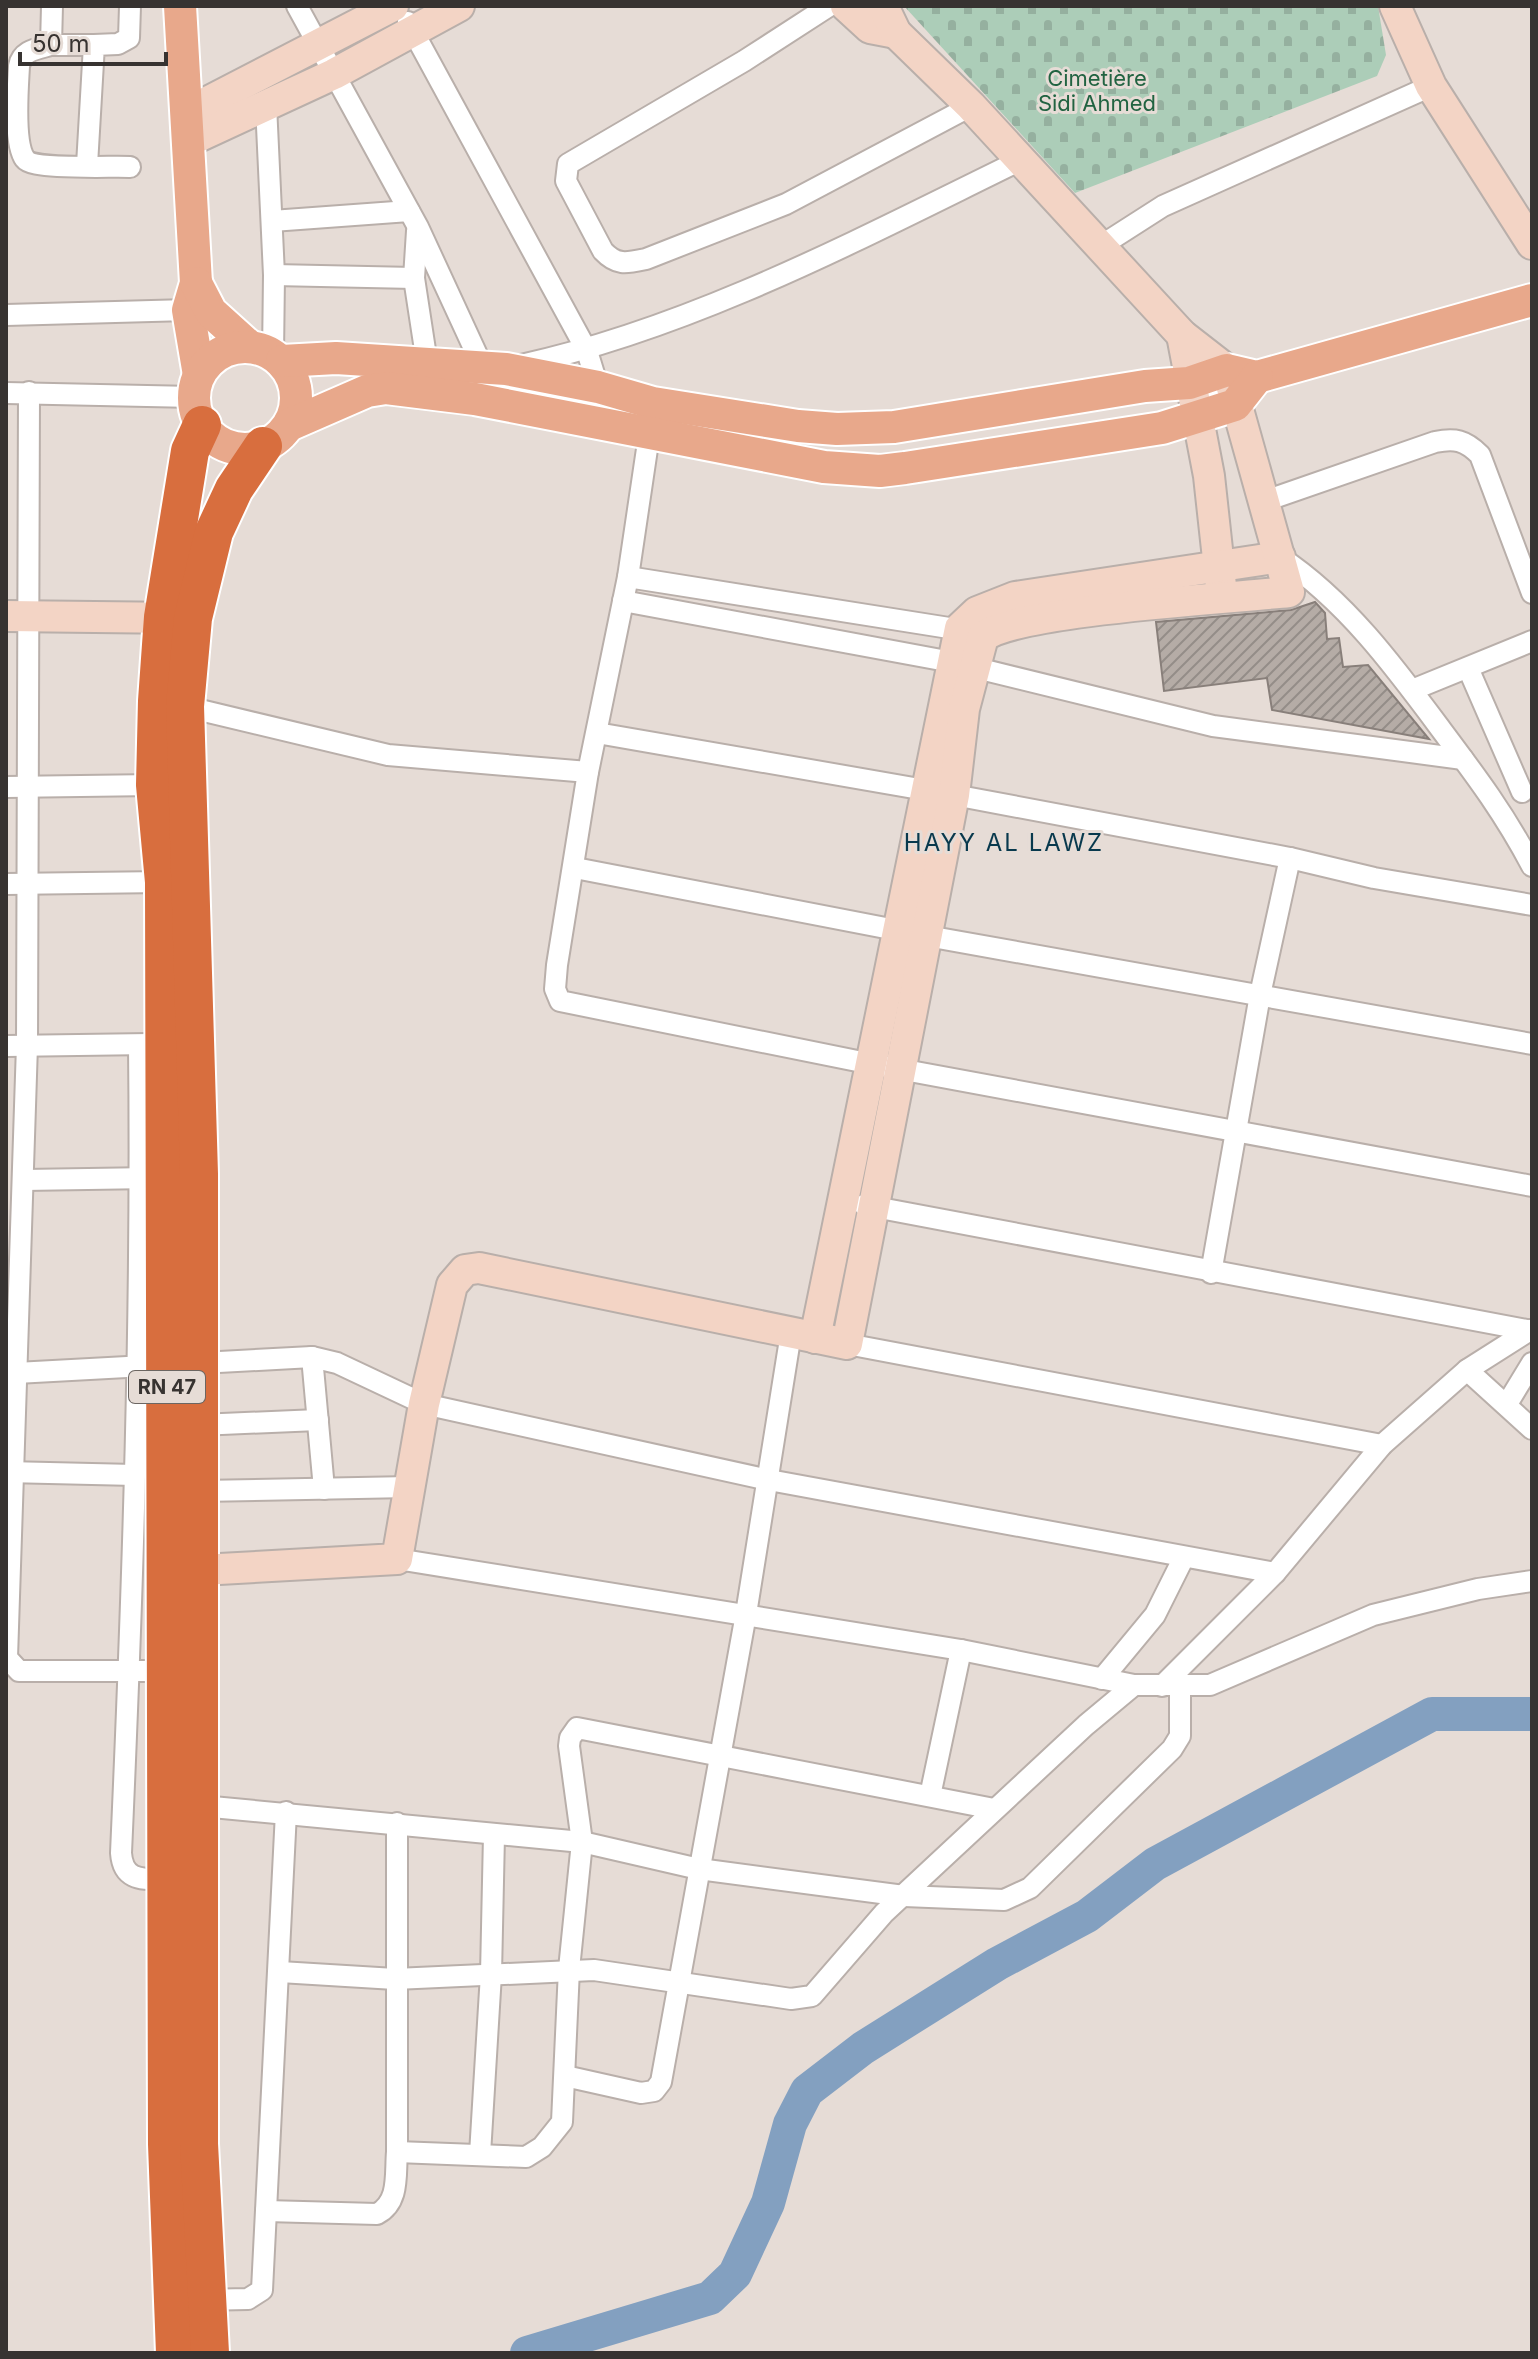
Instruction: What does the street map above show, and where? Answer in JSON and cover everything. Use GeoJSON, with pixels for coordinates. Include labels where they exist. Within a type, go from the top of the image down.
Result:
{"type":"FeatureCollection","features":[{"type":"Feature","properties":{"kind":"highway","name":"RN 47"},"geometry":{"type":"LineString","coordinates":[[175,2353],[188,2300],[199,2144],[184,1804],[166,1671],[171,704],[190,451],[198,399]]}},
{"type":"Feature","properties":{"kind":"highway","name":"RN 47"},"geometry":{"type":"LineString","coordinates":[[178,618],[234,489],[276,436]]}},
{"type":"Feature","properties":{"kind":"highway","name":"RN 47"},"geometry":{"type":"LineString","coordinates":[[168,1177],[151,1044],[164,882],[155,785],[171,704]]}},
{"type":"Feature","properties":{"kind":"highway","name":"RN 47"},"geometry":{"type":"LineString","coordinates":[[167,1365],[199,1425],[201,1570],[184,1804],[166,1880],[188,2300],[210,2353]]}},
{"type":"Feature","properties":{"kind":"main road"},"geometry":{"type":"LineString","coordinates":[[180,6],[198,399],[213,438],[228,447],[246,450],[352,397],[386,388],[488,379],[598,387],[653,403],[798,426],[872,428],[1242,373],[1532,300]]}},
{"type":"Feature","properties":{"kind":"main road"},"geometry":{"type":"LineString","coordinates":[[192,296],[268,354],[295,387],[296,401],[276,436]]}},
{"type":"Feature","properties":{"kind":"main road"},"geometry":{"type":"LineString","coordinates":[[198,399],[220,353],[427,363],[488,379],[651,435],[824,467],[880,471],[1162,428],[1235,405],[1242,373]]}},
{"type":"Feature","properties":{"kind":"main road"},"geometry":{"type":"LineString","coordinates":[[872,428],[880,471]]}},
{"type":"Feature","properties":{"kind":"street"},"geometry":{"type":"LineString","coordinates":[[51,45],[52,6]]}},
{"type":"Feature","properties":{"kind":"street"},"geometry":{"type":"LineString","coordinates":[[130,6],[129,38],[118,44],[51,45],[32,50],[20,61],[20,142],[23,156],[36,166],[130,167]]}},
{"type":"Feature","properties":{"kind":"street"},"geometry":{"type":"LineString","coordinates":[[297,6],[413,219],[488,379],[587,351],[805,265],[1021,160]]}},
{"type":"Feature","properties":{"kind":"street"},"geometry":{"type":"LineString","coordinates":[[187,128],[319,46],[402,14],[459,6]]}},
{"type":"Feature","properties":{"kind":"street"},"geometry":{"type":"LineString","coordinates":[[829,6],[744,61],[568,164],[566,181],[603,251],[612,260],[624,264],[646,259],[786,204],[971,106]]}},
{"type":"Feature","properties":{"kind":"street"},"geometry":{"type":"LineString","coordinates":[[846,6],[870,28],[896,33]]}},
{"type":"Feature","properties":{"kind":"street"},"geometry":{"type":"LineString","coordinates":[[883,6],[896,33],[971,106],[1182,335],[1242,373]]}},
{"type":"Feature","properties":{"kind":"street"},"geometry":{"type":"LineString","coordinates":[[1404,10],[1431,86],[1532,244]]}},
{"type":"Feature","properties":{"kind":"street"},"geometry":{"type":"LineString","coordinates":[[187,128],[266,105],[334,74],[402,14]]}},
{"type":"Feature","properties":{"kind":"street"},"geometry":{"type":"LineString","coordinates":[[402,14],[587,351],[598,387]]}},
{"type":"Feature","properties":{"kind":"street"},"geometry":{"type":"LineString","coordinates":[[87,165],[94,45]]}},
{"type":"Feature","properties":{"kind":"street"},"geometry":{"type":"LineString","coordinates":[[1099,247],[1163,206],[1431,86]]}},
{"type":"Feature","properties":{"kind":"street"},"geometry":{"type":"LineString","coordinates":[[266,105],[274,275],[268,354]]}},
{"type":"Feature","properties":{"kind":"street"},"geometry":{"type":"LineString","coordinates":[[272,221],[413,219]]}},
{"type":"Feature","properties":{"kind":"street"},"geometry":{"type":"LineString","coordinates":[[413,219],[414,278],[427,363]]}},
{"type":"Feature","properties":{"kind":"street"},"geometry":{"type":"LineString","coordinates":[[274,275],[414,278]]}},
{"type":"Feature","properties":{"kind":"street"},"geometry":{"type":"LineString","coordinates":[[6,315],[192,296]]}},
{"type":"Feature","properties":{"kind":"street"},"geometry":{"type":"LineString","coordinates":[[1182,335],[1209,476],[1223,599]]}},
{"type":"Feature","properties":{"kind":"street"},"geometry":{"type":"LineString","coordinates":[[29,392],[17,616],[28,787],[16,884],[27,1045],[16,1373],[9,1472],[7,1658],[19,1671],[166,1671]]}},
{"type":"Feature","properties":{"kind":"street"},"geometry":{"type":"LineString","coordinates":[[6,393],[198,399]]}},
{"type":"Feature","properties":{"kind":"street"},"geometry":{"type":"LineString","coordinates":[[653,403],[651,435],[628,577],[588,772],[555,979],[556,996],[560,1001],[872,1064],[1532,1186]]}},
{"type":"Feature","properties":{"kind":"street"},"geometry":{"type":"LineString","coordinates":[[1235,405],[1280,557],[1301,586],[1412,690],[1498,802],[1532,866]]}},
{"type":"Feature","properties":{"kind":"street"},"geometry":{"type":"LineString","coordinates":[[1265,501],[1435,442],[1452,438],[1468,443],[1480,455],[1532,593]]}},
{"type":"Feature","properties":{"kind":"street"},"geometry":{"type":"LineString","coordinates":[[847,1344],[902,1068],[913,933],[954,707],[977,612],[1015,597],[1280,557]]}},
{"type":"Feature","properties":{"kind":"street"},"geometry":{"type":"LineString","coordinates":[[628,577],[972,632],[1069,614],[1223,599],[1301,586]]}},
{"type":"Feature","properties":{"kind":"street"},"geometry":{"type":"LineString","coordinates":[[713,618],[715,590]]}},
{"type":"Feature","properties":{"kind":"street"},"geometry":{"type":"LineString","coordinates":[[623,601],[963,666],[1213,726],[1463,759]]}},
{"type":"Feature","properties":{"kind":"street"},"geometry":{"type":"LineString","coordinates":[[17,616],[178,618]]}},
{"type":"Feature","properties":{"kind":"street"},"geometry":{"type":"LineString","coordinates":[[1412,690],[1532,641]]}},
{"type":"Feature","properties":{"kind":"street"},"geometry":{"type":"LineString","coordinates":[[1468,668],[1527,790],[1498,802]]}},
{"type":"Feature","properties":{"kind":"street"},"geometry":{"type":"LineString","coordinates":[[171,704],[388,755],[588,772]]}},
{"type":"Feature","properties":{"kind":"street"},"geometry":{"type":"LineString","coordinates":[[597,733],[940,793],[1290,858],[1374,878],[1532,905]]}},
{"type":"Feature","properties":{"kind":"street"},"geometry":{"type":"LineString","coordinates":[[6,787],[155,785]]}},
{"type":"Feature","properties":{"kind":"street"},"geometry":{"type":"LineString","coordinates":[[1211,1273],[1260,995],[1290,858]]}},
{"type":"Feature","properties":{"kind":"street"},"geometry":{"type":"LineString","coordinates":[[575,868],[913,933],[1532,1044]]}},
{"type":"Feature","properties":{"kind":"street"},"geometry":{"type":"LineString","coordinates":[[16,884],[164,882]]}},
{"type":"Feature","properties":{"kind":"street"},"geometry":{"type":"LineString","coordinates":[[565,2076],[641,2093],[654,2091],[661,2082],[769,1480],[803,1335],[842,1202],[872,1064],[913,933]]}},
{"type":"Feature","properties":{"kind":"street"},"geometry":{"type":"LineString","coordinates":[[6,1046],[151,1044]]}},
{"type":"Feature","properties":{"kind":"street"},"geometry":{"type":"LineString","coordinates":[[24,1180],[168,1177],[167,1365],[135,1475],[126,1670],[122,1865],[135,1879],[166,1880]]}},
{"type":"Feature","properties":{"kind":"street"},"geometry":{"type":"LineString","coordinates":[[842,1202],[1531,1331]]}},
{"type":"Feature","properties":{"kind":"street"},"geometry":{"type":"LineString","coordinates":[[397,1559],[424,1404],[452,1285],[459,1273],[472,1268],[847,1344],[1382,1445]]}},
{"type":"Feature","properties":{"kind":"street"},"geometry":{"type":"LineString","coordinates":[[1171,1686],[1275,1573],[1382,1445],[1467,1370],[1531,1331]]}},
{"type":"Feature","properties":{"kind":"street"},"geometry":{"type":"LineString","coordinates":[[16,1373],[312,1357],[337,1363],[424,1404],[769,1480],[1275,1573]]}},
{"type":"Feature","properties":{"kind":"street"},"geometry":{"type":"LineString","coordinates":[[312,1357],[324,1489]]}},
{"type":"Feature","properties":{"kind":"street"},"geometry":{"type":"LineString","coordinates":[[1507,1404],[1532,1363]]}},
{"type":"Feature","properties":{"kind":"street"},"geometry":{"type":"LineString","coordinates":[[1467,1370],[1529,1420]]}},
{"type":"Feature","properties":{"kind":"street"},"geometry":{"type":"LineString","coordinates":[[199,1425],[318,1420]]}},
{"type":"Feature","properties":{"kind":"street"},"geometry":{"type":"LineString","coordinates":[[9,1472],[135,1475]]}},
{"type":"Feature","properties":{"kind":"street"},"geometry":{"type":"LineString","coordinates":[[200,1491],[410,1487]]}},
{"type":"Feature","properties":{"kind":"street"},"geometry":{"type":"LineString","coordinates":[[1102,1679],[1155,1615],[1184,1557]]}},
{"type":"Feature","properties":{"kind":"street"},"geometry":{"type":"LineString","coordinates":[[201,1570],[397,1559],[961,1650],[1134,1685],[1171,1686],[1210,1685],[1373,1615],[1408,1604],[1532,1581]]}},
{"type":"Feature","properties":{"kind":"street"},"geometry":{"type":"LineString","coordinates":[[930,1796],[961,1650]]}},
{"type":"Feature","properties":{"kind":"street"},"geometry":{"type":"LineString","coordinates":[[280,1972],[395,1979],[569,1969],[679,1980],[791,1999],[812,1996],[884,1913],[994,1809],[1134,1685]]}},
{"type":"Feature","properties":{"kind":"street"},"geometry":{"type":"LineString","coordinates":[[184,1804],[582,1842],[699,1869],[904,1896],[1004,1900],[1030,1888],[1172,1749],[1180,1736],[1171,1686]]}},
{"type":"Feature","properties":{"kind":"street"},"geometry":{"type":"LineString","coordinates":[[397,2152],[526,2157],[542,2147],[562,2122],[569,1969],[582,1842],[569,1746],[577,1728],[994,1809]]}},
{"type":"Feature","properties":{"kind":"street"},"geometry":{"type":"LineString","coordinates":[[188,2300],[248,2299],[262,2290],[286,1812]]}},
{"type":"Feature","properties":{"kind":"street"},"geometry":{"type":"LineString","coordinates":[[266,2211],[377,2214],[390,2205],[394,2195],[397,2152],[397,1823]]}},
{"type":"Feature","properties":{"kind":"street"},"geometry":{"type":"LineString","coordinates":[[480,2154],[491,1974],[494,1835]]}},
{"type":"Feature","properties":{"kind":"green space","name":"Cimetière Sidi Ahmed"},"geometry":{"type":"Polygon","coordinates":[[[904,6],[1378,6],[1386,55],[1377,76],[1075,193],[904,6]]]}},
{"type":"Feature","properties":{"kind":"building"},"geometry":{"type":"Polygon","coordinates":[[[1315,602],[1325,613],[1327,639],[1339,638],[1343,667],[1368,665],[1429,739],[1272,710],[1267,678],[1164,691],[1156,622],[1291,610],[1315,602]]]}},
{"type":"Feature","properties":{"kind":"waterway"},"geometry":{"type":"LineString","coordinates":[[527,2353],[710,2298],[735,2274],[768,2203],[790,2124],[807,2091],[863,2048],[997,1964],[1087,1916],[1155,1864],[1432,1714],[1532,1714]]}},
{"type":"Feature","properties":{"kind":"district","name":"HAYY AL LAWZ"},"geometry":{"type":"Point","coordinates":[1004,842]}}]}
